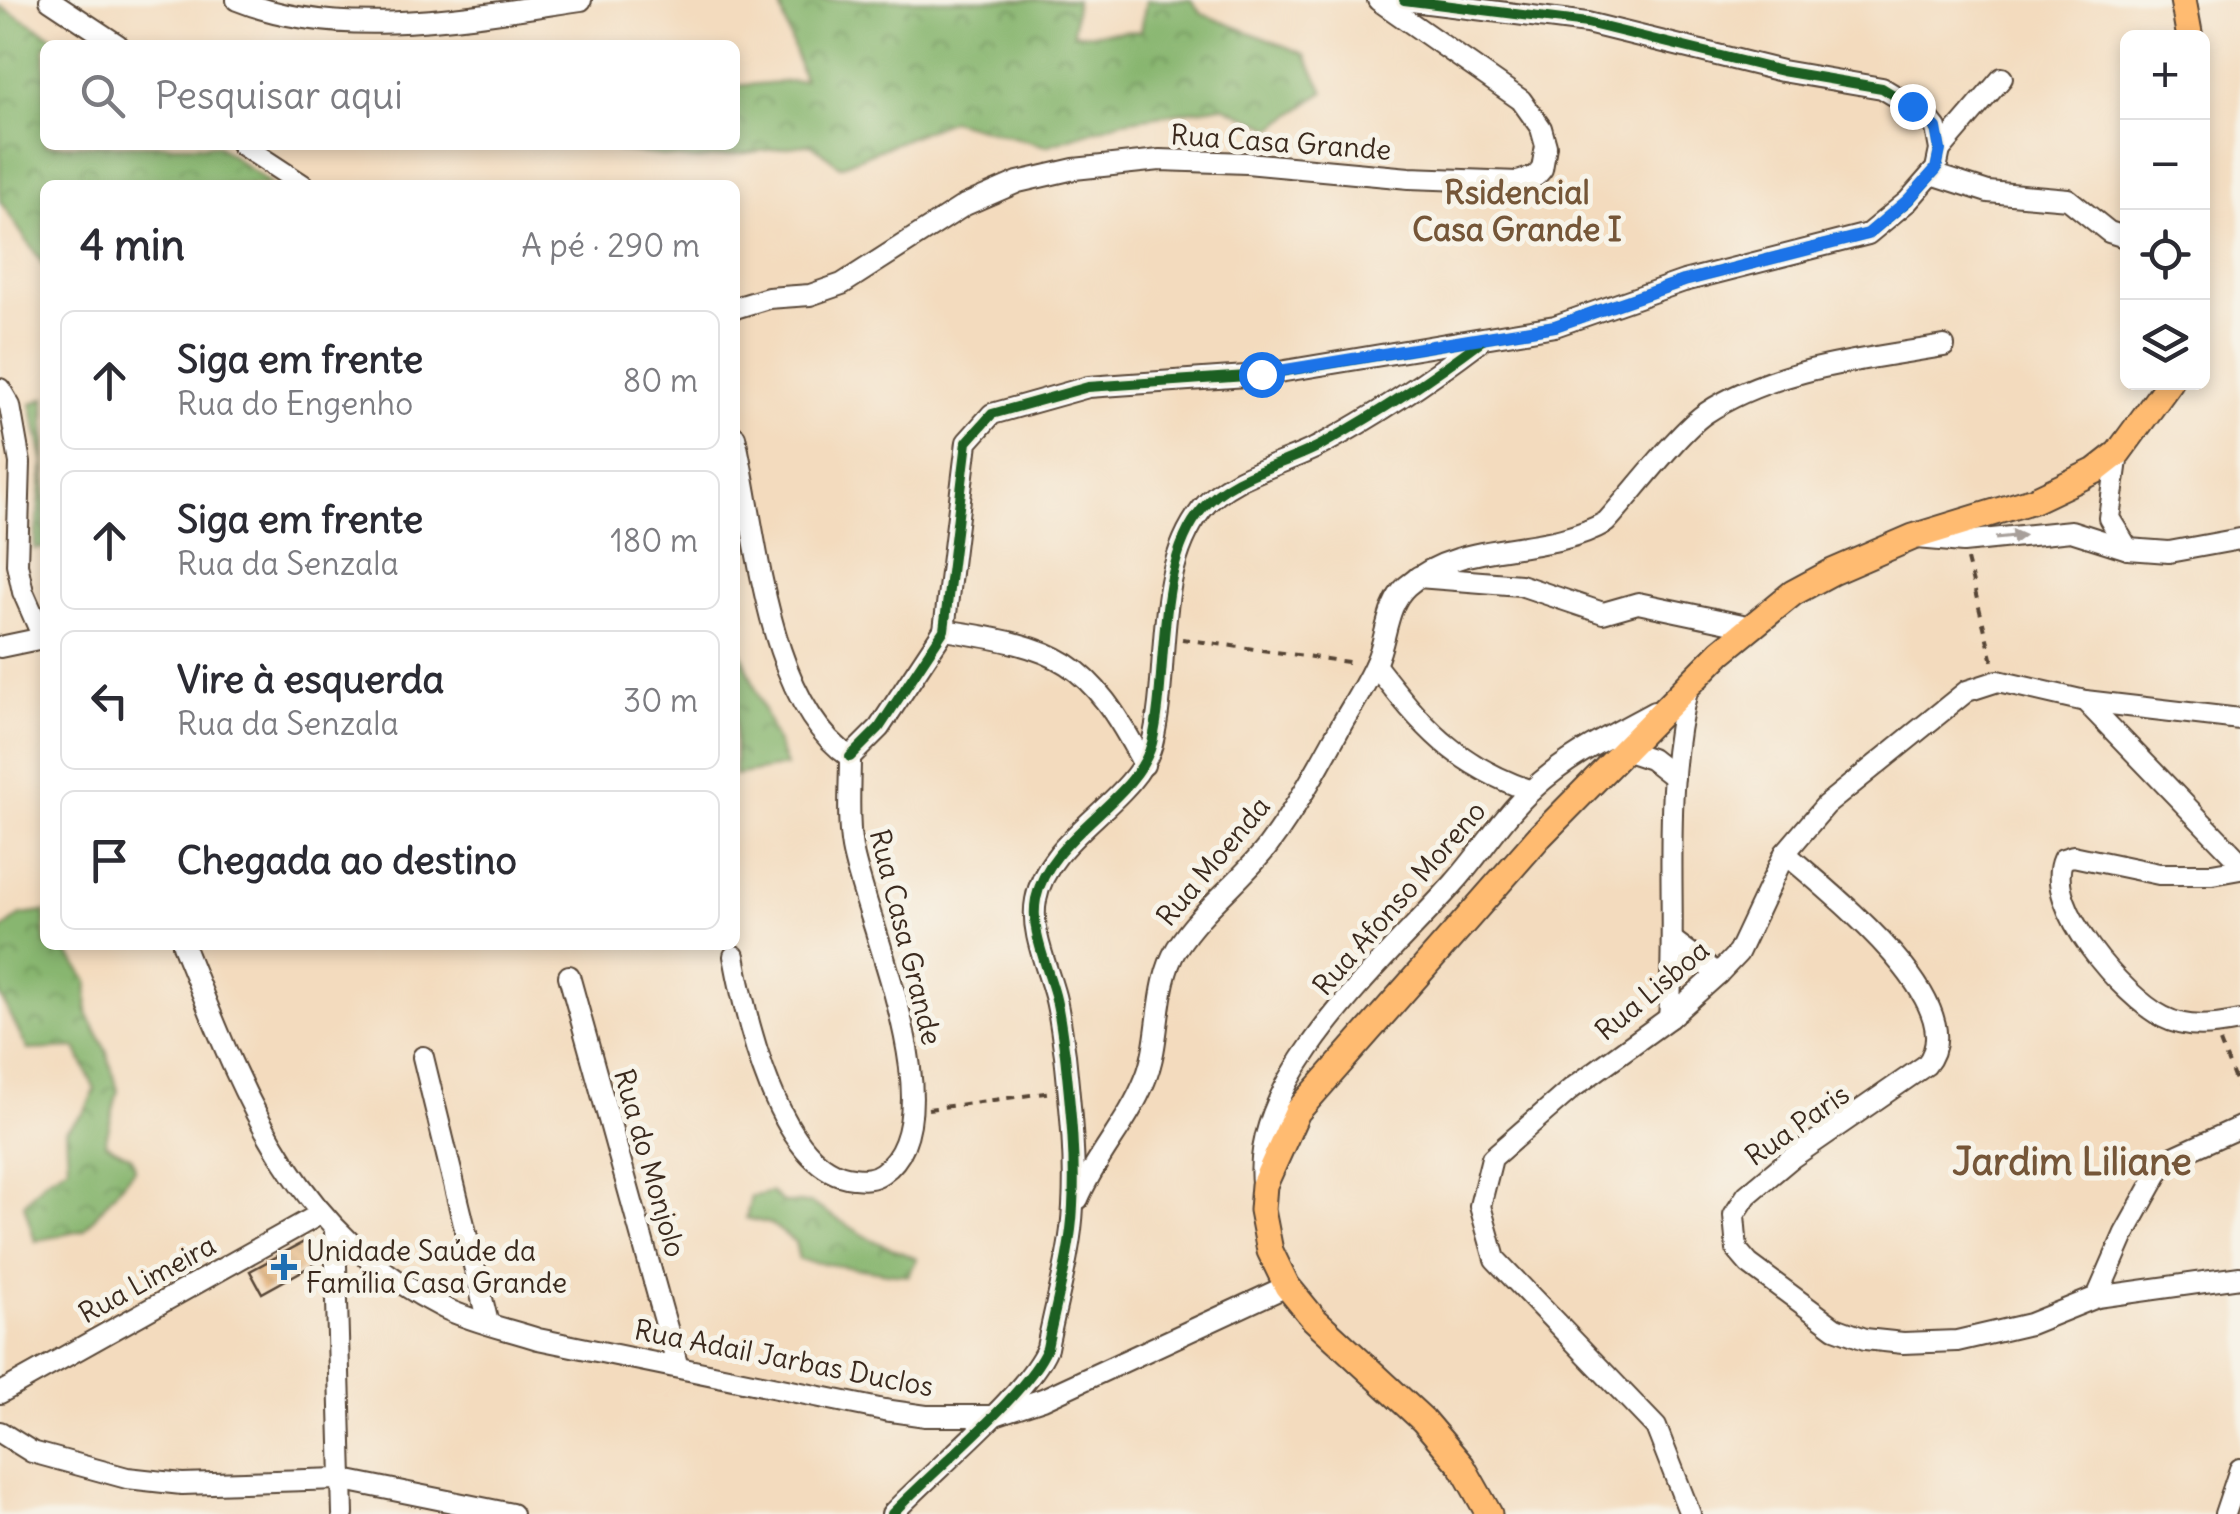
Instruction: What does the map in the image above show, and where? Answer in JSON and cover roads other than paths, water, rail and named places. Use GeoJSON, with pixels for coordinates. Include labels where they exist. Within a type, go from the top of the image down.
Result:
{"type":"FeatureCollection","features":[{"type":"Feature","properties":{"kind":"main road"},"geometry":{"type":"LineString","coordinates":[[2183,0],[2189,30]]}},
{"type":"Feature","properties":{"kind":"main road","name":"Rua Afonso Moreno"},"geometry":{"type":"LineString","coordinates":[[1489,1514],[1462,1466],[1423,1420],[1314,1319],[1286,1286],[1270,1251],[1263,1196],[1280,1144],[1298,1112],[1540,837],[1689,682],[1752,627],[1793,593],[1913,537],[2034,500],[2094,470],[2118,453],[2164,390]]}},
{"type":"Feature","properties":{"kind":"street"},"geometry":{"type":"LineString","coordinates":[[50,0],[110,40]]}},
{"type":"Feature","properties":{"kind":"street"},"geometry":{"type":"LineString","coordinates":[[237,0],[298,19],[380,23],[581,0]]}},
{"type":"Feature","properties":{"kind":"street","name":"Rua Casa Grande"},"geometry":{"type":"LineString","coordinates":[[740,305],[810,295],[842,284],[965,205],[1018,182],[1074,169],[1160,160],[1409,178],[1518,182],[1536,176],[1546,146],[1542,128],[1521,100],[1378,0]]}},
{"type":"Feature","properties":{"kind":"street"},"geometry":{"type":"LineString","coordinates":[[1404,0],[1586,23],[1782,70],[1882,88],[1925,114],[1936,128],[1940,150]]}},
{"type":"Feature","properties":{"kind":"street"},"geometry":{"type":"LineString","coordinates":[[740,459],[790,681],[812,723],[850,758],[879,728],[944,630],[967,442],[992,414],[1088,387],[1261,374],[1555,326],[1684,281],[1868,234],[1932,174],[1940,150],[2002,78]]}},
{"type":"Feature","properties":{"kind":"street"},"geometry":{"type":"LineString","coordinates":[[250,150],[296,180]]}},
{"type":"Feature","properties":{"kind":"street"},"geometry":{"type":"LineString","coordinates":[[1932,174],[1988,192],[2068,199],[2108,232],[2120,236]]}},
{"type":"Feature","properties":{"kind":"street"},"geometry":{"type":"LineString","coordinates":[[892,1514],[992,1416],[1041,1362],[1047,1348],[1073,1210],[1074,1161],[1056,999],[1036,926],[1036,900],[1046,874],[1079,832],[1144,765],[1155,724],[1169,596],[1183,543],[1202,508],[1222,492],[1320,446],[1382,409],[1481,340]]}},
{"type":"Feature","properties":{"kind":"street"},"geometry":{"type":"LineString","coordinates":[[1418,577],[1443,563],[1478,553],[1540,547],[1586,534],[1606,522],[1704,413],[1746,394],[1853,361],[1944,346]]}},
{"type":"Feature","properties":{"kind":"street"},"geometry":{"type":"LineString","coordinates":[[0,389],[10,406],[20,463],[17,564],[23,592],[40,631]]}},
{"type":"Feature","properties":{"kind":"street"},"geometry":{"type":"LineString","coordinates":[[2118,453],[2109,518],[2128,548]]}},
{"type":"Feature","properties":{"kind":"street"},"geometry":{"type":"LineString","coordinates":[[1913,537],[1963,542],[2070,531],[2128,548],[2169,552],[2240,539]]}},
{"type":"Feature","properties":{"kind":"street"},"geometry":{"type":"LineString","coordinates":[[1418,577],[1520,585],[1603,614],[1638,602],[1752,627]]}},
{"type":"Feature","properties":{"kind":"street","name":"Rua Moenda"},"geometry":{"type":"LineString","coordinates":[[1073,1210],[1091,1167],[1122,1125],[1146,1079],[1174,953],[1274,836],[1375,666],[1393,605],[1418,577]]}},
{"type":"Feature","properties":{"kind":"street"},"geometry":{"type":"LineString","coordinates":[[944,630],[1002,639],[1059,657],[1089,677],[1106,698],[1144,765]]}},
{"type":"Feature","properties":{"kind":"street"},"geometry":{"type":"LineString","coordinates":[[0,647],[40,641]]}},
{"type":"Feature","properties":{"kind":"street"},"geometry":{"type":"LineString","coordinates":[[1375,666],[1428,733],[1456,757],[1530,791]]}},
{"type":"Feature","properties":{"kind":"street","name":"Rua Lisboa"},"geometry":{"type":"LineString","coordinates":[[1690,1514],[1656,1427],[1637,1402],[1528,1298],[1495,1259],[1480,1206],[1492,1158],[1572,1088],[1668,1018],[1718,974],[1738,953],[1785,852],[1826,806],[1966,691],[1998,681],[2085,701]]}},
{"type":"Feature","properties":{"kind":"street"},"geometry":{"type":"LineString","coordinates":[[1668,1018],[1675,942],[1674,777],[1680,718],[1689,682]]}},
{"type":"Feature","properties":{"kind":"street"},"geometry":{"type":"LineString","coordinates":[[2085,701],[2240,720]]}},
{"type":"Feature","properties":{"kind":"street"},"geometry":{"type":"LineString","coordinates":[[2085,701],[2240,865],[2212,874],[2159,874],[2074,856],[2062,859],[2060,866],[2066,906],[2099,960],[2161,1016],[2215,1027],[2240,1021]]}},
{"type":"Feature","properties":{"kind":"street","name":"Rua Afonso Moreno"},"geometry":{"type":"LineString","coordinates":[[1263,1196],[1264,1151],[1277,1106],[1312,1045],[1530,791],[1572,758],[1669,704]]}},
{"type":"Feature","properties":{"kind":"street"},"geometry":{"type":"LineString","coordinates":[[1624,750],[1651,759],[1674,777]]}},
{"type":"Feature","properties":{"kind":"street","name":"Rua Casa Grande"},"geometry":{"type":"LineString","coordinates":[[734,956],[745,1013],[784,1116],[819,1163],[842,1177],[867,1180],[881,1174],[896,1159],[912,1112],[904,1035],[852,846],[850,758]]}},
{"type":"Feature","properties":{"kind":"street","name":"Rua Paris"},"geometry":{"type":"LineString","coordinates":[[1785,852],[1882,943],[1924,992],[1940,1033],[1938,1052],[1881,1100],[1790,1159],[1747,1196],[1734,1215],[1737,1250],[1810,1311],[1835,1328],[1865,1339],[1921,1342],[1998,1334],[2097,1297]]}},
{"type":"Feature","properties":{"kind":"street"},"geometry":{"type":"LineString","coordinates":[[1675,942],[1718,974]]}},
{"type":"Feature","properties":{"kind":"street","name":"Rua Adail Jarbas Duclos"},"geometry":{"type":"LineString","coordinates":[[185,950],[237,1081],[277,1153],[320,1214],[358,1253],[406,1286],[446,1309],[488,1324],[538,1339],[677,1364],[884,1410],[926,1416],[992,1416],[1043,1400],[1286,1286]]}},
{"type":"Feature","properties":{"kind":"street","name":"Rua do Monjolo"},"geometry":{"type":"LineString","coordinates":[[569,976],[677,1364]]}},
{"type":"Feature","properties":{"kind":"street"},"geometry":{"type":"LineString","coordinates":[[423,1057],[488,1324]]}},
{"type":"Feature","properties":{"kind":"street"},"geometry":{"type":"LineString","coordinates":[[2097,1297],[2125,1233],[2165,1161],[2240,1127]]}},
{"type":"Feature","properties":{"kind":"street","name":"Rua Limeira"},"geometry":{"type":"LineString","coordinates":[[0,1393],[320,1214]]}},
{"type":"Feature","properties":{"kind":"street"},"geometry":{"type":"LineString","coordinates":[[335,1230],[339,1480],[343,1514]]}},
{"type":"Feature","properties":{"kind":"street"},"geometry":{"type":"LineString","coordinates":[[2097,1297],[2240,1277]]}},
{"type":"Feature","properties":{"kind":"street"},"geometry":{"type":"LineString","coordinates":[[0,1432],[32,1452],[127,1478],[182,1484],[339,1480],[512,1514]]}},
{"type":"Feature","properties":{"kind":"street"},"geometry":{"type":"LineString","coordinates":[[2225,1514],[2240,1469]]}},
{"type":"Feature","properties":{"kind":"place","name":"Unidade Saúde da Família Casa Grande"},"geometry":{"type":"Point","coordinates":[284,1267]}},
{"type":"Feature","properties":{"kind":"district","name":"Rsidencial Casa Grande I"},"geometry":{"type":"Point","coordinates":[1517,212]}},
{"type":"Feature","properties":{"kind":"district","name":"Jardim Liliane"},"geometry":{"type":"Point","coordinates":[2072,1162]}}]}
